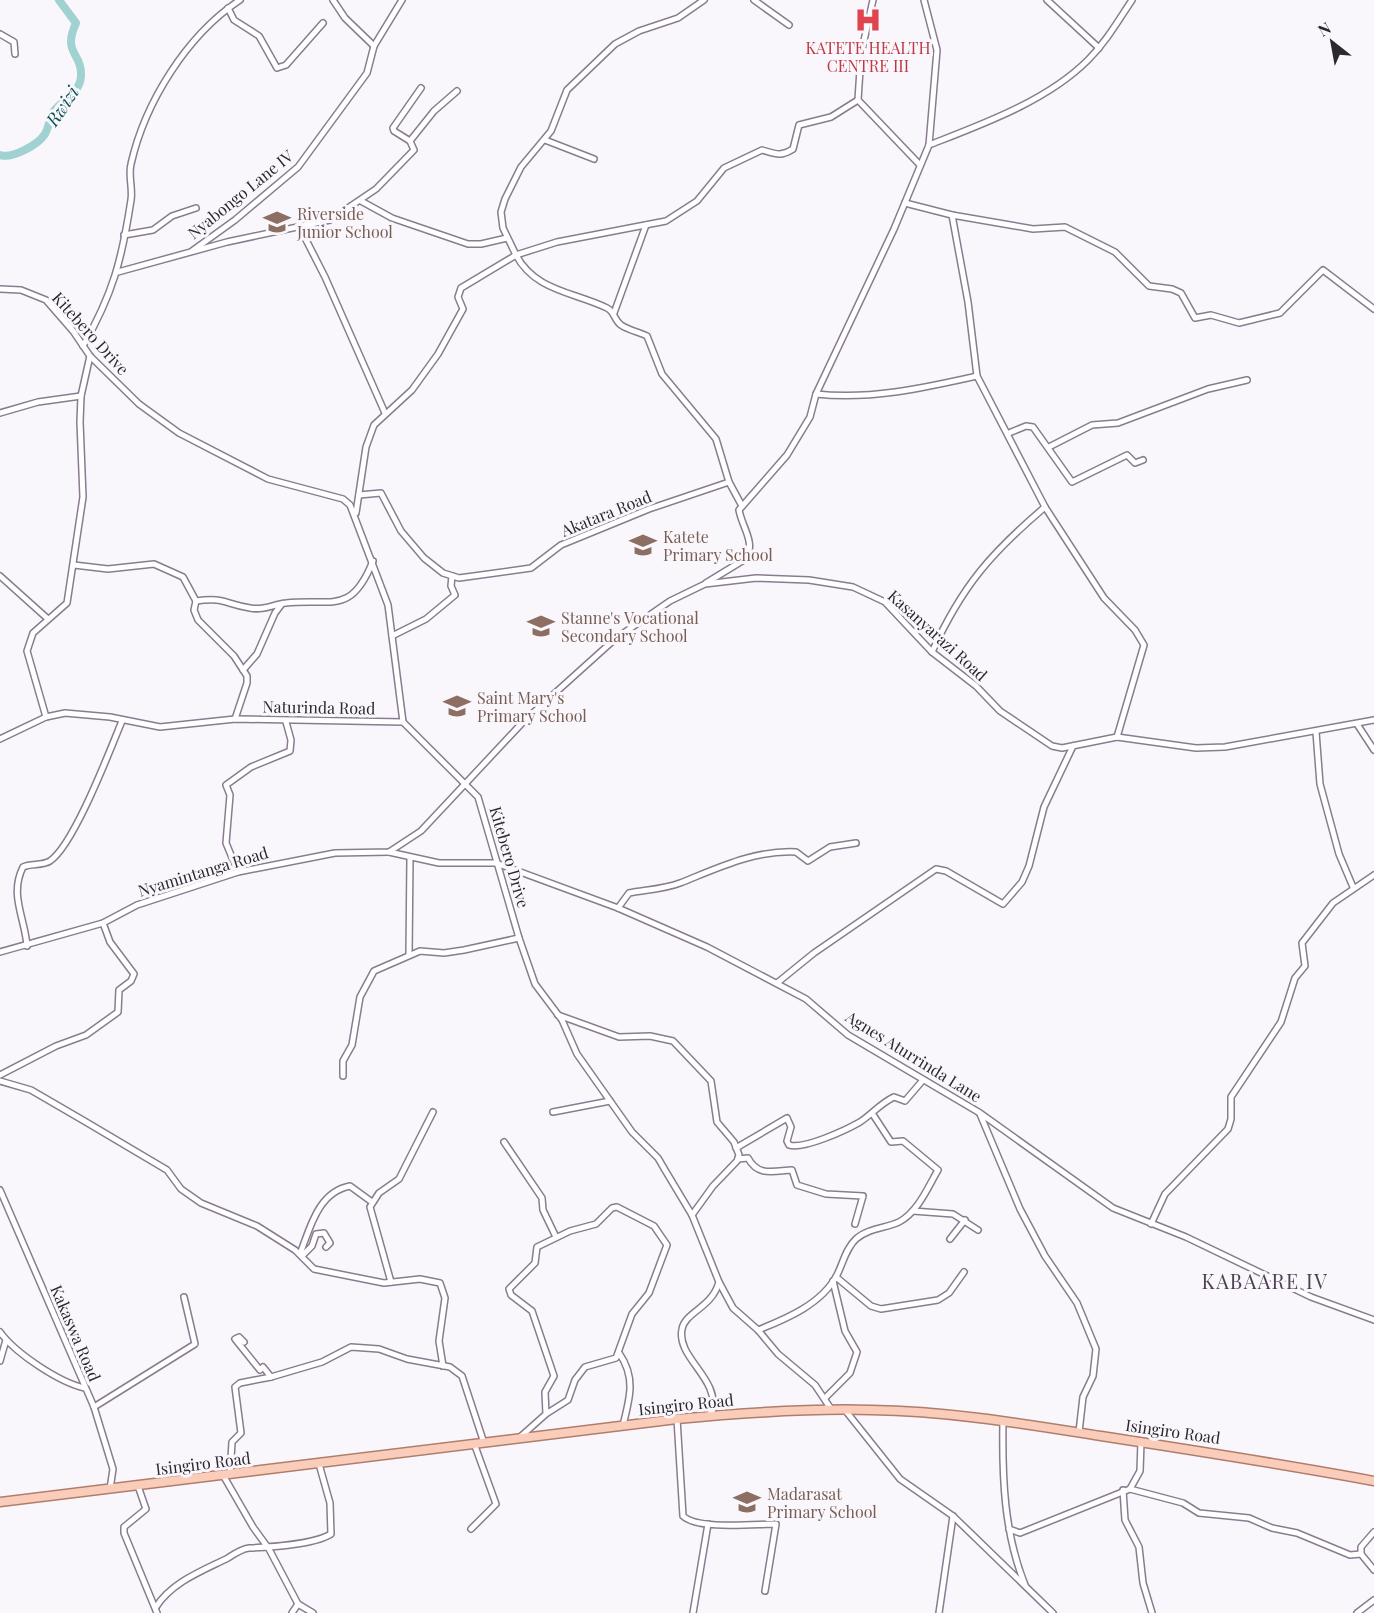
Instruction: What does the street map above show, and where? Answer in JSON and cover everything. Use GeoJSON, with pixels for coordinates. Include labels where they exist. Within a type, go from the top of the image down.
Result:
{"type":"FeatureCollection","features":[{"type":"Feature","properties":{"kind":"main road","name":"Isingiro Road"},"geometry":{"type":"LineString","coordinates":[[0,1502],[475,1446],[676,1419],[831,1409],[936,1413],[1003,1421],[1230,1454],[1374,1481]]}},
{"type":"Feature","properties":{"kind":"street"},"geometry":{"type":"LineString","coordinates":[[333,0],[345,18],[374,46]]}},
{"type":"Feature","properties":{"kind":"street","name":"Nyabongo Lane IV"},"geometry":{"type":"LineString","coordinates":[[186,255],[235,220],[298,167],[367,73],[374,46],[402,0]]}},
{"type":"Feature","properties":{"kind":"street"},"geometry":{"type":"LineString","coordinates":[[704,0],[678,18],[639,31],[615,44],[567,90],[555,123],[545,140],[521,167],[501,212],[507,238],[530,276],[614,313],[622,326],[647,336],[662,374],[716,439],[729,482],[742,506]]}},
{"type":"Feature","properties":{"kind":"street"},"geometry":{"type":"LineString","coordinates":[[754,0],[789,25]]}},
{"type":"Feature","properties":{"kind":"street"},"geometry":{"type":"LineString","coordinates":[[873,0],[861,54],[858,100],[920,165]]}},
{"type":"Feature","properties":{"kind":"street"},"geometry":{"type":"LineString","coordinates":[[705,584],[740,564],[750,551],[750,541],[740,514],[742,506],[787,455],[810,417],[816,394],[905,203],[929,145],[937,50],[924,0]]}},
{"type":"Feature","properties":{"kind":"street"},"geometry":{"type":"LineString","coordinates":[[1047,0],[1099,48]]}},
{"type":"Feature","properties":{"kind":"street"},"geometry":{"type":"LineString","coordinates":[[929,145],[994,119],[1034,98],[1078,68],[1099,48],[1132,0]]}},
{"type":"Feature","properties":{"kind":"street"},"geometry":{"type":"LineString","coordinates":[[83,346],[106,304],[118,272],[132,195],[132,158],[154,104],[188,47],[235,1]]}},
{"type":"Feature","properties":{"kind":"street"},"geometry":{"type":"LineString","coordinates":[[228,8],[234,20],[259,36],[277,68],[285,65],[323,23]]}},
{"type":"Feature","properties":{"kind":"street"},"geometry":{"type":"LineString","coordinates":[[0,34],[14,42],[15,54]]}},
{"type":"Feature","properties":{"kind":"street"},"geometry":{"type":"LineString","coordinates":[[118,272],[246,238],[330,220],[361,201],[392,175],[415,148],[410,141],[393,128],[422,88]]}},
{"type":"Feature","properties":{"kind":"street"},"geometry":{"type":"LineString","coordinates":[[410,141],[457,90]]}},
{"type":"Feature","properties":{"kind":"street"},"geometry":{"type":"LineString","coordinates":[[403,722],[388,605],[356,513],[369,435],[374,425],[385,413],[412,390],[438,354],[463,309],[458,297],[462,288],[516,255],[557,242],[666,221],[697,201],[724,168],[733,162],[762,150],[774,155],[784,154],[793,149],[800,126],[831,117],[858,100]]}},
{"type":"Feature","properties":{"kind":"street"},"geometry":{"type":"LineString","coordinates":[[545,140],[594,159]]}},
{"type":"Feature","properties":{"kind":"street"},"geometry":{"type":"LineString","coordinates":[[361,201],[392,218],[468,244],[481,244],[507,238]]}},
{"type":"Feature","properties":{"kind":"street"},"geometry":{"type":"LineString","coordinates":[[905,203],[952,215],[1033,229],[1065,227],[1115,252],[1149,286],[1172,289],[1181,293],[1195,318],[1211,315],[1239,323],[1280,313],[1323,270],[1374,309]]}},
{"type":"Feature","properties":{"kind":"street"},"geometry":{"type":"LineString","coordinates":[[124,235],[153,230],[172,216],[196,208]]}},
{"type":"Feature","properties":{"kind":"street"},"geometry":{"type":"LineString","coordinates":[[952,215],[968,302],[977,376],[1010,433],[1046,507],[1104,598],[1135,630],[1144,645],[1117,737]]}},
{"type":"Feature","properties":{"kind":"street"},"geometry":{"type":"LineString","coordinates":[[614,313],[646,225]]}},
{"type":"Feature","properties":{"kind":"street"},"geometry":{"type":"LineString","coordinates":[[300,228],[325,277],[385,413]]}},
{"type":"Feature","properties":{"kind":"street","name":"Kitebero Drive"},"geometry":{"type":"LineString","coordinates":[[0,289],[21,290],[46,300],[90,356],[139,404],[179,433],[268,479],[343,499],[356,513]]}},
{"type":"Feature","properties":{"kind":"street"},"geometry":{"type":"LineString","coordinates":[[46,717],[27,651],[29,639],[67,603],[83,497],[80,444],[81,396],[90,356]]}},
{"type":"Feature","properties":{"kind":"street"},"geometry":{"type":"LineString","coordinates":[[816,394],[850,398],[871,396],[977,376]]}},
{"type":"Feature","properties":{"kind":"street"},"geometry":{"type":"LineString","coordinates":[[1049,447],[1092,425],[1118,423],[1208,388],[1247,380]]}},
{"type":"Feature","properties":{"kind":"street"},"geometry":{"type":"LineString","coordinates":[[0,412],[38,402],[81,396]]}},
{"type":"Feature","properties":{"kind":"street"},"geometry":{"type":"LineString","coordinates":[[1010,433],[1029,425],[1049,447],[1073,482],[1127,455],[1135,463],[1143,460]]}},
{"type":"Feature","properties":{"kind":"street","name":"Akatara Road"},"geometry":{"type":"LineString","coordinates":[[452,576],[477,577],[531,568],[561,545],[649,509],[729,482]]}},
{"type":"Feature","properties":{"kind":"street"},"geometry":{"type":"LineString","coordinates":[[359,495],[381,493],[400,531],[434,568],[452,576],[451,586],[455,595],[426,619],[392,636]]}},
{"type":"Feature","properties":{"kind":"street"},"geometry":{"type":"LineString","coordinates":[[932,652],[945,622],[979,571],[997,549],[1046,507]]}},
{"type":"Feature","properties":{"kind":"street"},"geometry":{"type":"LineString","coordinates":[[195,601],[220,599],[250,608],[262,609],[283,603],[328,604],[360,588],[373,561]]}},
{"type":"Feature","properties":{"kind":"street"},"geometry":{"type":"LineString","coordinates":[[74,565],[108,569],[154,564],[183,577],[195,601],[194,610],[198,620],[220,641],[243,670],[247,682],[235,719]]}},
{"type":"Feature","properties":{"kind":"street"},"geometry":{"type":"LineString","coordinates":[[0,576],[48,619]]}},
{"type":"Feature","properties":{"kind":"street","name":"Kasanyarazi Road"},"geometry":{"type":"LineString","coordinates":[[466,783],[524,721],[615,639],[670,601],[705,584],[756,578],[809,580],[854,587],[885,602],[932,652],[976,686],[1000,711],[1052,746],[1073,746],[1117,737],[1207,748],[1316,732],[1374,720]]}},
{"type":"Feature","properties":{"kind":"street"},"geometry":{"type":"LineString","coordinates":[[243,670],[257,654],[275,613],[283,603]]}},
{"type":"Feature","properties":{"kind":"street","name":"Naturinda Road"},"geometry":{"type":"LineString","coordinates":[[0,739],[46,717],[80,713],[160,727],[235,719],[286,722],[403,722]]}},
{"type":"Feature","properties":{"kind":"street"},"geometry":{"type":"LineString","coordinates":[[27,946],[17,898],[20,872],[23,867],[45,863],[57,854],[95,787],[122,720]]}},
{"type":"Feature","properties":{"kind":"street"},"geometry":{"type":"LineString","coordinates":[[238,872],[226,843],[230,795],[226,785],[250,767],[290,751],[291,740],[286,722]]}},
{"type":"Feature","properties":{"kind":"street","name":"Kitebero Drive"},"geometry":{"type":"LineString","coordinates":[[403,722],[478,797],[519,938],[536,984],[558,1015],[577,1054],[637,1138],[658,1158],[692,1215],[719,1282],[733,1308],[758,1330],[770,1346],[808,1379],[825,1398],[831,1409]]}},
{"type":"Feature","properties":{"kind":"street"},"geometry":{"type":"LineString","coordinates":[[1357,724],[1374,750]]}},
{"type":"Feature","properties":{"kind":"street"},"geometry":{"type":"LineString","coordinates":[[1316,732],[1320,784],[1339,854],[1353,887]]}},
{"type":"Feature","properties":{"kind":"street"},"geometry":{"type":"LineString","coordinates":[[777,983],[814,952],[936,869],[946,871],[1003,904],[1022,882],[1029,866],[1044,807],[1073,746]]}},
{"type":"Feature","properties":{"kind":"street"},"geometry":{"type":"LineString","coordinates":[[389,852],[421,831],[466,783]]}},
{"type":"Feature","properties":{"kind":"street"},"geometry":{"type":"LineString","coordinates":[[618,908],[629,893],[678,884],[710,869],[756,855],[796,852],[808,861],[830,847],[856,843]]}},
{"type":"Feature","properties":{"kind":"street","name":"Nyamintanga Road"},"geometry":{"type":"LineString","coordinates":[[0,952],[104,923],[137,905],[238,872],[335,853],[389,852]]}},
{"type":"Feature","properties":{"kind":"street","name":"Agnes Aturrinda Lane"},"geometry":{"type":"LineString","coordinates":[[389,852],[439,863],[496,863],[618,908],[707,947],[806,999],[848,1035],[980,1113],[1113,1208],[1186,1237],[1311,1297],[1374,1320]]}},
{"type":"Feature","properties":{"kind":"street"},"geometry":{"type":"LineString","coordinates":[[409,956],[410,858]]}},
{"type":"Feature","properties":{"kind":"street"},"geometry":{"type":"LineString","coordinates":[[1151,1224],[1165,1194],[1228,1129],[1231,1119],[1231,1097],[1281,1022],[1295,978],[1305,966],[1302,943],[1333,903],[1353,887],[1374,875]]}},
{"type":"Feature","properties":{"kind":"street"},"geometry":{"type":"LineString","coordinates":[[0,1075],[56,1046],[86,1035],[118,1012],[119,990],[131,981],[134,974],[110,942],[104,923]]}},
{"type":"Feature","properties":{"kind":"street"},"geometry":{"type":"LineString","coordinates":[[343,1076],[343,1060],[352,1045],[360,997],[368,978],[374,971],[420,951],[464,950],[519,938]]}},
{"type":"Feature","properties":{"kind":"street"},"geometry":{"type":"LineString","coordinates":[[558,1015],[601,1033],[626,1038],[650,1036],[679,1045],[711,1081],[717,1122],[736,1148],[738,1159]]}},
{"type":"Feature","properties":{"kind":"street"},"geometry":{"type":"LineString","coordinates":[[736,1148],[787,1118],[791,1127],[787,1141],[795,1147],[849,1127],[894,1097],[905,1101],[923,1080]]}},
{"type":"Feature","properties":{"kind":"street"},"geometry":{"type":"LineString","coordinates":[[0,1081],[31,1090],[167,1170],[181,1189],[201,1203],[250,1223],[301,1255],[314,1269],[391,1282],[420,1279],[437,1281],[443,1286],[444,1308],[440,1341],[443,1366]]}},
{"type":"Feature","properties":{"kind":"street"},"geometry":{"type":"LineString","coordinates":[[553,1113],[610,1101]]}},
{"type":"Feature","properties":{"kind":"street"},"geometry":{"type":"LineString","coordinates":[[391,1282],[370,1210],[372,1202],[399,1179],[433,1112]]}},
{"type":"Feature","properties":{"kind":"street"},"geometry":{"type":"LineString","coordinates":[[758,1330],[802,1309],[821,1295],[834,1279],[844,1257],[857,1238],[898,1222],[913,1211],[938,1170],[903,1141],[891,1142],[872,1113]]}},
{"type":"Feature","properties":{"kind":"street"},"geometry":{"type":"LineString","coordinates":[[980,1113],[1020,1209],[1045,1256],[1077,1303],[1096,1349],[1093,1376],[1083,1397],[1079,1432]]}},
{"type":"Feature","properties":{"kind":"street"},"geometry":{"type":"LineString","coordinates":[[504,1142],[540,1195],[543,1210],[556,1237]]}},
{"type":"Feature","properties":{"kind":"street"},"geometry":{"type":"LineString","coordinates":[[692,1215],[713,1186],[738,1159],[748,1158],[754,1169],[762,1172],[792,1170],[797,1185],[815,1192],[863,1196],[855,1224]]}},
{"type":"Feature","properties":{"kind":"street"},"geometry":{"type":"LineString","coordinates":[[301,1255],[315,1211],[340,1190],[350,1186],[372,1202]]}},
{"type":"Feature","properties":{"kind":"street","name":"Kakaswa Road"},"geometry":{"type":"LineString","coordinates":[[0,1190],[94,1407],[113,1469],[110,1489]]}},
{"type":"Feature","properties":{"kind":"street"},"geometry":{"type":"LineString","coordinates":[[518,1439],[546,1414],[568,1400],[575,1380],[585,1367],[614,1360],[619,1353],[632,1314],[649,1293],[663,1262],[667,1245],[654,1226],[614,1207],[596,1224],[556,1237],[537,1247],[534,1251],[535,1263],[509,1289],[511,1295],[532,1311],[554,1371],[545,1392],[546,1414]]}},
{"type":"Feature","properties":{"kind":"street"},"geometry":{"type":"LineString","coordinates":[[913,1211],[953,1215],[965,1220],[978,1230]]}},
{"type":"Feature","properties":{"kind":"street"},"geometry":{"type":"LineString","coordinates":[[950,1239],[965,1220]]}},
{"type":"Feature","properties":{"kind":"street"},"geometry":{"type":"LineString","coordinates":[[301,1255],[312,1246],[316,1234],[324,1233],[330,1243],[326,1247]]}},
{"type":"Feature","properties":{"kind":"street"},"geometry":{"type":"LineString","coordinates":[[834,1279],[871,1306],[881,1309],[938,1300],[949,1293],[964,1272]]}},
{"type":"Feature","properties":{"kind":"street"},"geometry":{"type":"LineString","coordinates":[[825,1398],[850,1373],[857,1352],[845,1331],[834,1279]]}},
{"type":"Feature","properties":{"kind":"street"},"geometry":{"type":"LineString","coordinates":[[705,1417],[712,1412],[713,1395],[684,1345],[682,1328],[686,1321],[710,1301],[719,1282]]}},
{"type":"Feature","properties":{"kind":"street"},"geometry":{"type":"LineString","coordinates":[[94,1407],[195,1344],[184,1297]]}},
{"type":"Feature","properties":{"kind":"street"},"geometry":{"type":"LineString","coordinates":[[0,1332],[6,1340],[57,1376],[85,1388]]}},
{"type":"Feature","properties":{"kind":"street"},"geometry":{"type":"LineString","coordinates":[[243,1342],[238,1337],[235,1340],[260,1370],[263,1367],[271,1377]]}},
{"type":"Feature","properties":{"kind":"street"},"geometry":{"type":"LineString","coordinates":[[0,1361],[6,1340]]}},
{"type":"Feature","properties":{"kind":"street"},"geometry":{"type":"LineString","coordinates":[[313,1613],[298,1604],[227,1475],[232,1442],[241,1433],[235,1387],[240,1383],[271,1377],[322,1362],[351,1347],[379,1349],[407,1359],[455,1369],[462,1376],[485,1444]]}},
{"type":"Feature","properties":{"kind":"street"},"geometry":{"type":"LineString","coordinates":[[619,1353],[631,1378],[631,1396],[623,1425]]}},
{"type":"Feature","properties":{"kind":"street"},"geometry":{"type":"LineString","coordinates":[[844,1410],[900,1479],[953,1516],[1053,1613]]}},
{"type":"Feature","properties":{"kind":"street"},"geometry":{"type":"LineString","coordinates":[[676,1419],[682,1472],[680,1494],[683,1516],[688,1521],[708,1524],[776,1524],[765,1591]]}},
{"type":"Feature","properties":{"kind":"street"},"geometry":{"type":"LineString","coordinates":[[1003,1421],[1004,1489],[1009,1529],[1016,1563],[1027,1590]]}},
{"type":"Feature","properties":{"kind":"street"},"geometry":{"type":"LineString","coordinates":[[1009,1529],[1020,1533],[1126,1490],[1140,1471],[1141,1442]]}},
{"type":"Feature","properties":{"kind":"street"},"geometry":{"type":"LineString","coordinates":[[471,1529],[496,1504],[475,1446]]}},
{"type":"Feature","properties":{"kind":"street"},"geometry":{"type":"LineString","coordinates":[[156,1610],[166,1594],[207,1568],[244,1549],[269,1549],[321,1539],[331,1534],[330,1503],[318,1464]]}},
{"type":"Feature","properties":{"kind":"street"},"geometry":{"type":"LineString","coordinates":[[138,1486],[146,1509],[124,1529],[156,1610]]}},
{"type":"Feature","properties":{"kind":"street"},"geometry":{"type":"LineString","coordinates":[[1126,1490],[1183,1503],[1199,1513],[1249,1518],[1272,1528],[1297,1533],[1350,1555],[1362,1554]]}},
{"type":"Feature","properties":{"kind":"street"},"geometry":{"type":"LineString","coordinates":[[1126,1490],[1125,1520],[1139,1547],[1143,1583],[1152,1613]]}},
{"type":"Feature","properties":{"kind":"street"},"geometry":{"type":"LineString","coordinates":[[939,1613],[953,1516]]}},
{"type":"Feature","properties":{"kind":"street"},"geometry":{"type":"LineString","coordinates":[[693,1613],[708,1524]]}},
{"type":"Feature","properties":{"kind":"street"},"geometry":{"type":"LineString","coordinates":[[1374,1532],[1361,1547],[1362,1554],[1374,1570]]}},
{"type":"Feature","properties":{"kind":"street"},"geometry":{"type":"LineString","coordinates":[[1357,1613],[1374,1600]]}},
{"type":"Feature","properties":{"kind":"street"},"geometry":{"type":"LineString","coordinates":[[292,1613],[298,1604]]}},
{"type":"Feature","properties":{"kind":"waterway","name":"Rwizi"},"geometry":{"type":"LineString","coordinates":[[0,155],[18,153],[31,147],[42,138],[53,112],[74,92],[80,82],[79,62],[71,41],[76,23],[59,0]]}},
{"type":"Feature","properties":{"kind":"place","name":"KATETE HEALTH CENTRE III"},"geometry":{"type":"Point","coordinates":[868,20]}},
{"type":"Feature","properties":{"kind":"place","name":"Riverside Junior School"},"geometry":{"type":"Point","coordinates":[277,222]}},
{"type":"Feature","properties":{"kind":"place","name":"Katete Primary School"},"geometry":{"type":"Point","coordinates":[643,545]}},
{"type":"Feature","properties":{"kind":"place","name":"Stanne's Vocational Secondary School"},"geometry":{"type":"Point","coordinates":[541,626]}},
{"type":"Feature","properties":{"kind":"place","name":"Saint Mary's Primary School"},"geometry":{"type":"Point","coordinates":[457,706]}},
{"type":"Feature","properties":{"kind":"place","name":"Madarasat Primary School"},"geometry":{"type":"Point","coordinates":[747,1502]}},
{"type":"Feature","properties":{"kind":"district","name":"KABAARE IV"},"geometry":{"type":"Point","coordinates":[1265,1280]}}]}
